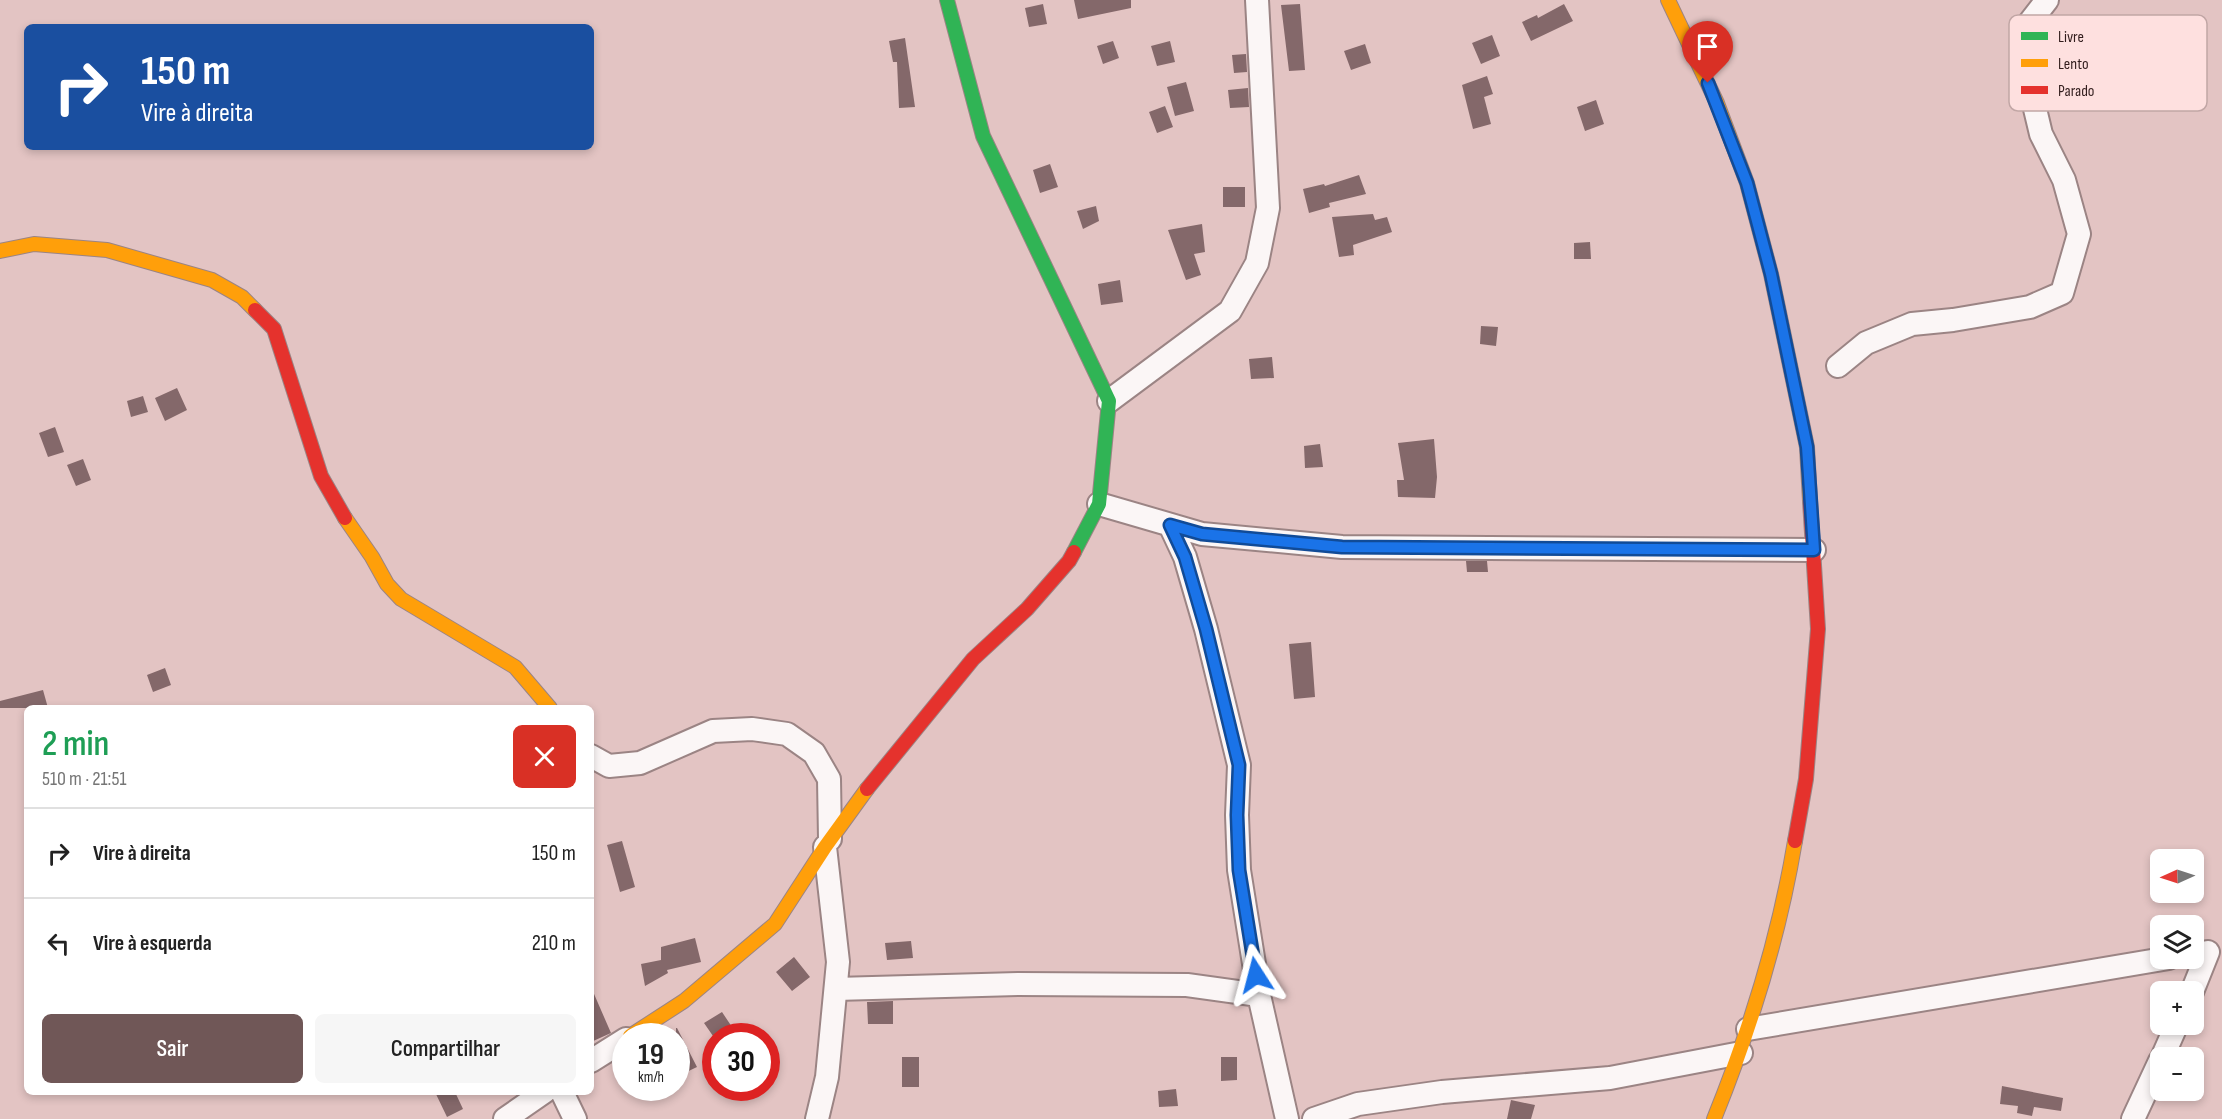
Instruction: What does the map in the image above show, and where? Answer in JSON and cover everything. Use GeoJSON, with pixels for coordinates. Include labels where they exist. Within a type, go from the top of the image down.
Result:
{"type":"FeatureCollection","features":[{"type":"Feature","properties":{"kind":"street"},"geometry":{"type":"LineString","coordinates":[[651,1023],[684,1002],[775,924],[828,843],[884,766],[974,659],[1027,609],[1069,561],[1099,504],[1109,401],[983,136],[947,0]]}},
{"type":"Feature","properties":{"kind":"street"},"geometry":{"type":"LineString","coordinates":[[1109,401],[1230,311],[1257,263],[1268,208],[1257,0]]}},
{"type":"Feature","properties":{"kind":"street"},"geometry":{"type":"LineString","coordinates":[[2035,15],[2047,0]]}},
{"type":"Feature","properties":{"kind":"street"},"geometry":{"type":"LineString","coordinates":[[1672,1],[1717,103],[1747,183],[1771,274],[1807,447],[1818,629],[1806,780],[1786,897],[1741,1053],[1714,1119]]}},
{"type":"Feature","properties":{"kind":"street"},"geometry":{"type":"LineString","coordinates":[[1838,366],[1866,343],[1912,324],[1953,320],[2030,307],[2062,293],[2079,234],[2064,180],[2041,134],[2036,111]]}},
{"type":"Feature","properties":{"kind":"street"},"geometry":{"type":"LineString","coordinates":[[0,251],[34,244],[107,250],[212,280],[242,297],[274,329],[321,476],[349,526],[372,557],[387,584],[401,599],[515,667],[547,705]]}},
{"type":"Feature","properties":{"kind":"street"},"geometry":{"type":"LineString","coordinates":[[1099,504],[1202,534],[1342,547],[1814,550]]}},
{"type":"Feature","properties":{"kind":"street"},"geometry":{"type":"LineString","coordinates":[[1170,525],[1185,557],[1206,629],[1239,765],[1237,815],[1239,870],[1259,995],[1287,1119]]}},
{"type":"Feature","properties":{"kind":"street"},"geometry":{"type":"LineString","coordinates":[[594,758],[609,766],[640,763],[713,731],[752,729],[787,734],[814,753],[829,779],[828,843],[838,962],[827,1077],[817,1119]]}},
{"type":"Feature","properties":{"kind":"street"},"geometry":{"type":"LineString","coordinates":[[2196,981],[2208,951]]}},
{"type":"Feature","properties":{"kind":"street"},"geometry":{"type":"LineString","coordinates":[[1748,1029],[2150,961]]}},
{"type":"Feature","properties":{"kind":"street"},"geometry":{"type":"LineString","coordinates":[[836,989],[1018,984],[1187,985],[1259,995]]}},
{"type":"Feature","properties":{"kind":"street"},"geometry":{"type":"LineString","coordinates":[[594,1059],[612,1048]]}},
{"type":"Feature","properties":{"kind":"street"},"geometry":{"type":"LineString","coordinates":[[1314,1119],[1358,1104],[1442,1092],[1610,1078],[1741,1053]]}},
{"type":"Feature","properties":{"kind":"street"},"geometry":{"type":"LineString","coordinates":[[2133,1119],[2150,1083]]}},
{"type":"Feature","properties":{"kind":"street"},"geometry":{"type":"LineString","coordinates":[[505,1119],[540,1095]]}},
{"type":"Feature","properties":{"kind":"street"},"geometry":{"type":"LineString","coordinates":[[563,1095],[575,1119]]}},
{"type":"Feature","properties":{"kind":"building"},"geometry":{"type":"Polygon","coordinates":[[[1074,0],[1131,0],[1131,8],[1078,19],[1074,0]]]}},
{"type":"Feature","properties":{"kind":"building"},"geometry":{"type":"Polygon","coordinates":[[[1043,4],[1047,24],[1029,27],[1025,8],[1043,4]]]}},
{"type":"Feature","properties":{"kind":"building"},"geometry":{"type":"Polygon","coordinates":[[[1300,4],[1305,70],[1289,71],[1281,5],[1300,4]]]}},
{"type":"Feature","properties":{"kind":"building"},"geometry":{"type":"Polygon","coordinates":[[[1564,4],[1573,21],[1531,41],[1522,22],[1537,15],[1538,18],[1564,4]]]}},
{"type":"Feature","properties":{"kind":"building"},"geometry":{"type":"Polygon","coordinates":[[[1492,35],[1500,56],[1481,64],[1472,43],[1492,35]]]}},
{"type":"Feature","properties":{"kind":"building"},"geometry":{"type":"Polygon","coordinates":[[[905,38],[915,107],[899,108],[897,62],[893,62],[889,41],[905,38]]]}},
{"type":"Feature","properties":{"kind":"building"},"geometry":{"type":"Polygon","coordinates":[[[1113,41],[1119,58],[1103,64],[1097,46],[1113,41]]]}},
{"type":"Feature","properties":{"kind":"building"},"geometry":{"type":"Polygon","coordinates":[[[1170,41],[1175,62],[1157,66],[1151,46],[1170,41]]]}},
{"type":"Feature","properties":{"kind":"building"},"geometry":{"type":"Polygon","coordinates":[[[1365,44],[1371,63],[1351,70],[1344,51],[1365,44]]]}},
{"type":"Feature","properties":{"kind":"building"},"geometry":{"type":"Polygon","coordinates":[[[1246,54],[1247,72],[1234,73],[1232,55],[1246,54]]]}},
{"type":"Feature","properties":{"kind":"building"},"geometry":{"type":"Polygon","coordinates":[[[1487,76],[1493,94],[1484,97],[1491,124],[1473,129],[1462,85],[1487,76]]]}},
{"type":"Feature","properties":{"kind":"building"},"geometry":{"type":"Polygon","coordinates":[[[1186,82],[1194,111],[1175,116],[1167,87],[1186,82]]]}},
{"type":"Feature","properties":{"kind":"building"},"geometry":{"type":"Polygon","coordinates":[[[1248,88],[1249,107],[1230,108],[1228,90],[1248,88]]]}},
{"type":"Feature","properties":{"kind":"building"},"geometry":{"type":"Polygon","coordinates":[[[1596,100],[1604,124],[1585,131],[1577,107],[1596,100]]]}},
{"type":"Feature","properties":{"kind":"building"},"geometry":{"type":"Polygon","coordinates":[[[1165,106],[1173,127],[1157,133],[1149,112],[1165,106]]]}},
{"type":"Feature","properties":{"kind":"building"},"geometry":{"type":"Polygon","coordinates":[[[1050,164],[1058,187],[1040,193],[1033,170],[1050,164]]]}},
{"type":"Feature","properties":{"kind":"building"},"geometry":{"type":"Polygon","coordinates":[[[1359,175],[1366,194],[1329,203],[1330,207],[1309,213],[1303,189],[1324,184],[1325,186],[1359,175]]]}},
{"type":"Feature","properties":{"kind":"building"},"geometry":{"type":"Polygon","coordinates":[[[1223,187],[1245,187],[1245,207],[1223,207],[1223,187]]]}},
{"type":"Feature","properties":{"kind":"building"},"geometry":{"type":"Polygon","coordinates":[[[1096,206],[1099,221],[1083,229],[1077,211],[1096,206]]]}},
{"type":"Feature","properties":{"kind":"building"},"geometry":{"type":"Polygon","coordinates":[[[1373,214],[1375,220],[1387,217],[1392,232],[1353,245],[1354,255],[1339,257],[1332,217],[1373,214]]]}},
{"type":"Feature","properties":{"kind":"building"},"geometry":{"type":"Polygon","coordinates":[[[1202,224],[1205,252],[1194,254],[1201,275],[1186,280],[1168,230],[1202,224]]]}},
{"type":"Feature","properties":{"kind":"building"},"geometry":{"type":"Polygon","coordinates":[[[1590,242],[1591,259],[1574,259],[1574,243],[1590,242]]]}},
{"type":"Feature","properties":{"kind":"building"},"geometry":{"type":"Polygon","coordinates":[[[1120,280],[1123,302],[1101,305],[1098,284],[1120,280]]]}},
{"type":"Feature","properties":{"kind":"building"},"geometry":{"type":"Polygon","coordinates":[[[1481,326],[1498,327],[1496,346],[1480,344],[1481,326]]]}},
{"type":"Feature","properties":{"kind":"building"},"geometry":{"type":"Polygon","coordinates":[[[1272,357],[1274,378],[1251,379],[1249,359],[1272,357]]]}},
{"type":"Feature","properties":{"kind":"building"},"geometry":{"type":"Polygon","coordinates":[[[177,388],[187,410],[165,421],[155,398],[177,388]]]}},
{"type":"Feature","properties":{"kind":"building"},"geometry":{"type":"Polygon","coordinates":[[[143,396],[148,412],[131,417],[127,401],[143,396]]]}},
{"type":"Feature","properties":{"kind":"building"},"geometry":{"type":"Polygon","coordinates":[[[55,427],[64,452],[48,457],[39,433],[55,427]]]}},
{"type":"Feature","properties":{"kind":"building"},"geometry":{"type":"Polygon","coordinates":[[[1434,439],[1437,477],[1435,498],[1398,497],[1397,480],[1404,480],[1398,443],[1434,439]]]}},
{"type":"Feature","properties":{"kind":"building"},"geometry":{"type":"Polygon","coordinates":[[[1320,444],[1323,467],[1305,468],[1304,446],[1320,444]]]}},
{"type":"Feature","properties":{"kind":"building"},"geometry":{"type":"Polygon","coordinates":[[[83,459],[91,480],[76,486],[67,465],[83,459]]]}},
{"type":"Feature","properties":{"kind":"building"},"geometry":{"type":"Polygon","coordinates":[[[1466,561],[1487,561],[1488,572],[1467,572],[1466,561]]]}},
{"type":"Feature","properties":{"kind":"building"},"geometry":{"type":"Polygon","coordinates":[[[1311,642],[1315,697],[1294,699],[1289,644],[1311,642]]]}},
{"type":"Feature","properties":{"kind":"building"},"geometry":{"type":"Polygon","coordinates":[[[165,668],[171,685],[153,692],[147,675],[165,668]]]}},
{"type":"Feature","properties":{"kind":"building"},"geometry":{"type":"Polygon","coordinates":[[[43,690],[47,705],[0,708],[0,701],[43,690]]]}},
{"type":"Feature","properties":{"kind":"building"},"geometry":{"type":"Polygon","coordinates":[[[622,841],[635,887],[620,892],[607,845],[622,841]]]}},
{"type":"Feature","properties":{"kind":"building"},"geometry":{"type":"Polygon","coordinates":[[[695,938],[701,962],[667,970],[668,973],[645,986],[641,964],[661,960],[661,947],[695,938]]]}},
{"type":"Feature","properties":{"kind":"building"},"geometry":{"type":"Polygon","coordinates":[[[911,941],[913,958],[887,960],[885,943],[911,941]]]}},
{"type":"Feature","properties":{"kind":"building"},"geometry":{"type":"Polygon","coordinates":[[[794,957],[810,977],[792,991],[776,972],[794,957]]]}},
{"type":"Feature","properties":{"kind":"building"},"geometry":{"type":"Polygon","coordinates":[[[594,994],[611,1033],[594,1041],[594,994]]]}},
{"type":"Feature","properties":{"kind":"building"},"geometry":{"type":"Polygon","coordinates":[[[893,1001],[893,1024],[868,1024],[867,1002],[893,1001]]]}},
{"type":"Feature","properties":{"kind":"building"},"geometry":{"type":"Polygon","coordinates":[[[722,1012],[729,1023],[704,1023],[722,1012]]]}},
{"type":"Feature","properties":{"kind":"building"},"geometry":{"type":"Polygon","coordinates":[[[690,1053],[697,1067],[690,1070],[690,1053]]]}},
{"type":"Feature","properties":{"kind":"building"},"geometry":{"type":"Polygon","coordinates":[[[902,1057],[919,1057],[919,1087],[902,1087],[902,1057]]]}},
{"type":"Feature","properties":{"kind":"building"},"geometry":{"type":"Polygon","coordinates":[[[1221,1057],[1237,1057],[1237,1080],[1221,1081],[1221,1057]]]}},
{"type":"Feature","properties":{"kind":"building"},"geometry":{"type":"Polygon","coordinates":[[[2002,1086],[2063,1098],[2061,1111],[2034,1107],[2032,1116],[2017,1113],[2018,1106],[2000,1104],[2002,1086]]]}},
{"type":"Feature","properties":{"kind":"building"},"geometry":{"type":"Polygon","coordinates":[[[1176,1089],[1178,1106],[1159,1107],[1158,1091],[1176,1089]]]}},
{"type":"Feature","properties":{"kind":"building"},"geometry":{"type":"Polygon","coordinates":[[[436,1095],[456,1095],[463,1109],[447,1117],[436,1095]]]}},
{"type":"Feature","properties":{"kind":"building"},"geometry":{"type":"Polygon","coordinates":[[[1511,1100],[1535,1105],[1531,1119],[1507,1119],[1511,1100]]]}},
{"type":"Feature","properties":{"kind":"traffic: fast"},"geometry":{"type":"LineString","coordinates":[[947,0],[983,136],[1109,401],[1099,504],[1074,552]]}},
{"type":"Feature","properties":{"kind":"traffic: slow"},"geometry":{"type":"LineString","coordinates":[[1668,0],[1717,103],[1747,183],[1771,274],[1807,447],[1810,501]]}},
{"type":"Feature","properties":{"kind":"traffic: slow"},"geometry":{"type":"LineString","coordinates":[[0,251],[34,244],[107,250],[212,280],[242,297],[255,310]]}},
{"type":"Feature","properties":{"kind":"traffic: slow"},"geometry":{"type":"LineString","coordinates":[[345,518],[372,557],[387,584],[401,599],[515,667],[547,705]]}},
{"type":"Feature","properties":{"kind":"traffic: slow"},"geometry":{"type":"LineString","coordinates":[[650,1023],[684,1001],[775,924],[825,847],[867,789]]}},
{"type":"Feature","properties":{"kind":"traffic: slow"},"geometry":{"type":"LineString","coordinates":[[1714,1119],[1740,1052],[1762,983],[1781,912],[1795,841]]}},
{"type":"Feature","properties":{"kind":"traffic: jam"},"geometry":{"type":"LineString","coordinates":[[255,310],[274,329],[321,476],[345,518]]}},
{"type":"Feature","properties":{"kind":"traffic: jam"},"geometry":{"type":"LineString","coordinates":[[1795,841],[1806,779],[1818,629],[1810,501]]}},
{"type":"Feature","properties":{"kind":"traffic: jam"},"geometry":{"type":"LineString","coordinates":[[867,789],[973,659],[1027,609],[1069,561],[1074,552]]}},
{"type":"Feature","properties":{"kind":"route"},"geometry":{"type":"LineString","coordinates":[[1256,975],[1239,870],[1237,815],[1239,765],[1206,629],[1185,557],[1170,525],[1202,534],[1342,547],[1814,550],[1807,447],[1771,274],[1747,183],[1708,83]]}}]}
